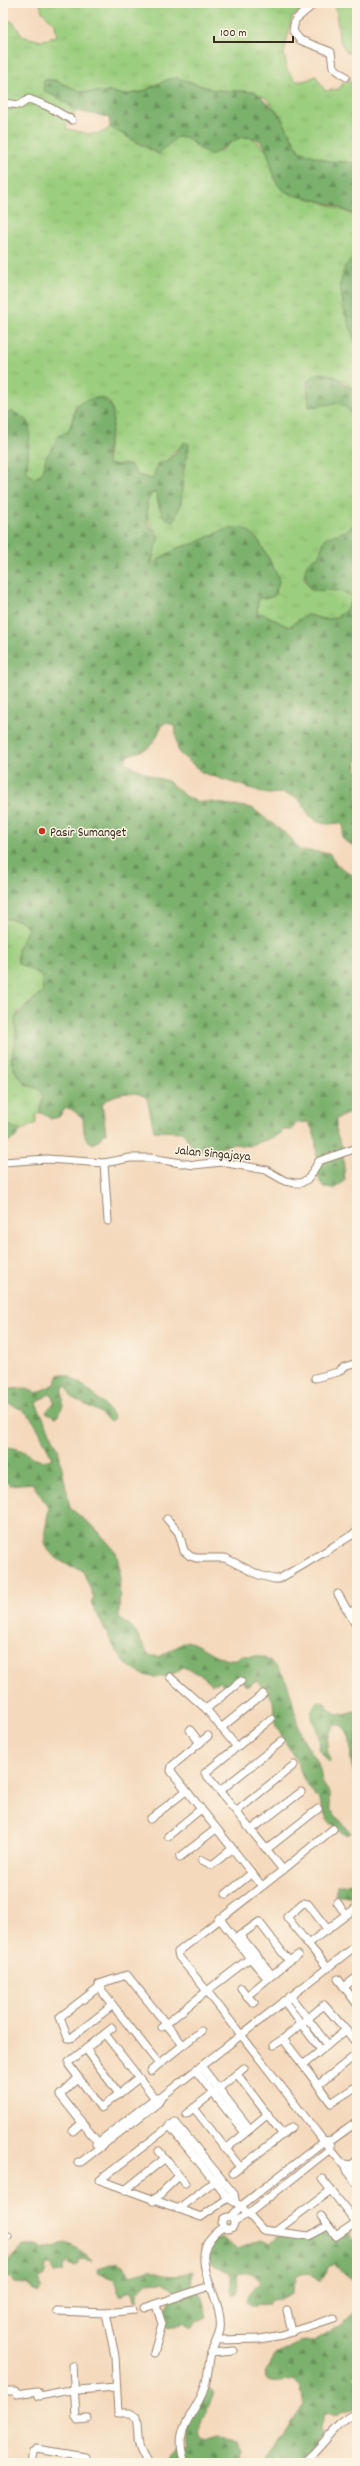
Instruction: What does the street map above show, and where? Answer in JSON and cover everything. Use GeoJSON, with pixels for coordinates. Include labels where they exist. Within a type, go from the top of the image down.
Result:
{"type":"FeatureCollection","features":[{"type":"Feature","properties":{"kind":"street"},"geometry":{"type":"LineString","coordinates":[[315,3],[295,20],[294,31],[300,40],[330,52],[333,67],[346,77]]}},
{"type":"Feature","properties":{"kind":"street"},"geometry":{"type":"LineString","coordinates":[[3,103],[20,105],[29,99],[48,106],[72,120]]}},
{"type":"Feature","properties":{"kind":"street","name":"Jalan Singajaya"},"geometry":{"type":"LineString","coordinates":[[3,1162],[47,1159],[104,1162],[130,1158],[150,1158],[194,1165],[222,1162],[266,1170],[285,1181],[295,1183],[309,1178],[320,1161],[357,1148]]}},
{"type":"Feature","properties":{"kind":"street"},"geometry":{"type":"LineString","coordinates":[[104,1162],[108,1221]]}},
{"type":"Feature","properties":{"kind":"street"},"geometry":{"type":"LineString","coordinates":[[315,1378],[338,1372],[344,1367],[357,1363]]}},
{"type":"Feature","properties":{"kind":"street"},"geometry":{"type":"LineString","coordinates":[[168,1519],[181,1537],[186,1553],[193,1558],[225,1558],[259,1575],[279,1579],[357,1532]]}},
{"type":"Feature","properties":{"kind":"street"},"geometry":{"type":"LineString","coordinates":[[338,1594],[357,1627]]}},
{"type":"Feature","properties":{"kind":"street"},"geometry":{"type":"LineString","coordinates":[[349,1613],[357,1608]]}},
{"type":"Feature","properties":{"kind":"street"},"geometry":{"type":"LineString","coordinates":[[170,1677],[206,1709],[236,1747]]}},
{"type":"Feature","properties":{"kind":"street"},"geometry":{"type":"LineString","coordinates":[[206,1709],[241,1681]]}},
{"type":"Feature","properties":{"kind":"street"},"geometry":{"type":"LineString","coordinates":[[221,1728],[263,1694]]}},
{"type":"Feature","properties":{"kind":"street"},"geometry":{"type":"LineString","coordinates":[[270,1720],[205,1773],[283,1870]]}},
{"type":"Feature","properties":{"kind":"street"},"geometry":{"type":"LineString","coordinates":[[190,1730],[200,1743]]}},
{"type":"Feature","properties":{"kind":"street"},"geometry":{"type":"LineString","coordinates":[[208,1736],[170,1768],[186,1791],[262,1886]]}},
{"type":"Feature","properties":{"kind":"street"},"geometry":{"type":"LineString","coordinates":[[220,1791],[282,1741]]}},
{"type":"Feature","properties":{"kind":"street"},"geometry":{"type":"LineString","coordinates":[[236,1811],[294,1765]]}},
{"type":"Feature","properties":{"kind":"street"},"geometry":{"type":"LineString","coordinates":[[150,1819],[186,1791]]}},
{"type":"Feature","properties":{"kind":"street"},"geometry":{"type":"LineString","coordinates":[[252,1830],[301,1792]]}},
{"type":"Feature","properties":{"kind":"street"},"geometry":{"type":"LineString","coordinates":[[168,1836],[201,1809]]}},
{"type":"Feature","properties":{"kind":"street"},"geometry":{"type":"LineString","coordinates":[[266,1849],[318,1809]]}},
{"type":"Feature","properties":{"kind":"street"},"geometry":{"type":"LineString","coordinates":[[180,1857],[216,1829]]}},
{"type":"Feature","properties":{"kind":"street"},"geometry":{"type":"LineString","coordinates":[[333,1829],[178,1952],[179,1957],[330,2149],[347,2166],[357,2173]]}},
{"type":"Feature","properties":{"kind":"street"},"geometry":{"type":"LineString","coordinates":[[202,1860],[212,1865],[232,1849]]}},
{"type":"Feature","properties":{"kind":"street"},"geometry":{"type":"LineString","coordinates":[[226,1894],[252,1873]]}},
{"type":"Feature","properties":{"kind":"street"},"geometry":{"type":"LineString","coordinates":[[337,1902],[346,1915]]}},
{"type":"Feature","properties":{"kind":"street"},"geometry":{"type":"LineString","coordinates":[[328,1930],[308,1904],[302,1903],[287,1917],[328,1968]]}},
{"type":"Feature","properties":{"kind":"street"},"geometry":{"type":"LineString","coordinates":[[308,1944],[357,1907]]}},
{"type":"Feature","properties":{"kind":"street"},"geometry":{"type":"LineString","coordinates":[[219,1918],[238,1937],[269,1976]]}},
{"type":"Feature","properties":{"kind":"street"},"geometry":{"type":"LineString","coordinates":[[238,1937],[259,1922],[289,1961]]}},
{"type":"Feature","properties":{"kind":"street"},"geometry":{"type":"LineString","coordinates":[[78,2078],[60,2095],[100,2144],[199,2069],[241,2034],[357,1945]]}},
{"type":"Feature","properties":{"kind":"street"},"geometry":{"type":"LineString","coordinates":[[247,1996],[269,1976],[298,1955]]}},
{"type":"Feature","properties":{"kind":"street"},"geometry":{"type":"LineString","coordinates":[[164,2026],[252,1956]]}},
{"type":"Feature","properties":{"kind":"street"},"geometry":{"type":"LineString","coordinates":[[113,2005],[71,2038],[68,2038],[60,2018],[99,1987],[100,1983],[127,1975],[181,2047]]}},
{"type":"Feature","properties":{"kind":"street"},"geometry":{"type":"LineString","coordinates":[[344,1986],[357,1977]]}},
{"type":"Feature","properties":{"kind":"street"},"geometry":{"type":"LineString","coordinates":[[338,1978],[357,2004]]}},
{"type":"Feature","properties":{"kind":"street"},"geometry":{"type":"LineString","coordinates":[[99,1987],[159,2064]]}},
{"type":"Feature","properties":{"kind":"street"},"geometry":{"type":"LineString","coordinates":[[241,1988],[254,2003]]}},
{"type":"Feature","properties":{"kind":"street"},"geometry":{"type":"LineString","coordinates":[[290,1996],[328,2045]]}},
{"type":"Feature","properties":{"kind":"street"},"geometry":{"type":"LineString","coordinates":[[284,2001],[321,2050]]}},
{"type":"Feature","properties":{"kind":"street"},"geometry":{"type":"LineString","coordinates":[[274,2045],[324,2005],[357,2044]]}},
{"type":"Feature","properties":{"kind":"street"},"geometry":{"type":"LineString","coordinates":[[112,2028],[69,2063],[78,2078],[100,2107],[104,2107],[139,2078]]}},
{"type":"Feature","properties":{"kind":"street"},"geometry":{"type":"LineString","coordinates":[[303,2064],[346,2030]]}},
{"type":"Feature","properties":{"kind":"street"},"geometry":{"type":"LineString","coordinates":[[151,2070],[201,2032]]}},
{"type":"Feature","properties":{"kind":"street"},"geometry":{"type":"LineString","coordinates":[[105,2034],[158,2100]]}},
{"type":"Feature","properties":{"kind":"street"},"geometry":{"type":"LineString","coordinates":[[283,2039],[333,2103],[357,2086]]}},
{"type":"Feature","properties":{"kind":"street"},"geometry":{"type":"LineString","coordinates":[[86,2049],[120,2094]]}},
{"type":"Feature","properties":{"kind":"street"},"geometry":{"type":"LineString","coordinates":[[318,2085],[357,2054]]}},
{"type":"Feature","properties":{"kind":"street"},"geometry":{"type":"LineString","coordinates":[[186,2114],[244,2068]]}},
{"type":"Feature","properties":{"kind":"street"},"geometry":{"type":"LineString","coordinates":[[199,2069],[247,2131]]}},
{"type":"Feature","properties":{"kind":"street"},"geometry":{"type":"LineString","coordinates":[[237,2074],[283,2134]]}},
{"type":"Feature","properties":{"kind":"street"},"geometry":{"type":"LineString","coordinates":[[194,2108],[240,2167]]}},
{"type":"Feature","properties":{"kind":"street"},"geometry":{"type":"LineString","coordinates":[[226,2149],[268,2114]]}},
{"type":"Feature","properties":{"kind":"street"},"geometry":{"type":"LineString","coordinates":[[232,2198],[204,2217],[153,2201],[100,2180],[169,2125],[175,2122],[232,2198],[263,2230],[309,2236],[328,2226]]}},
{"type":"Feature","properties":{"kind":"street"},"geometry":{"type":"LineString","coordinates":[[233,2219],[241,2206],[324,2141],[332,2140],[357,2122]]}},
{"type":"Feature","properties":{"kind":"street"},"geometry":{"type":"LineString","coordinates":[[73,2131],[82,2123]]}},
{"type":"Feature","properties":{"kind":"street"},"geometry":{"type":"LineString","coordinates":[[233,2173],[292,2127]]}},
{"type":"Feature","properties":{"kind":"street"},"geometry":{"type":"LineString","coordinates":[[185,2463],[181,2440],[184,2422],[204,2390],[212,2353],[218,2340],[220,2322],[204,2269],[206,2243],[213,2234],[223,2227],[221,2224],[224,2218],[233,2219],[248,2214],[330,2149],[332,2140]]}},
{"type":"Feature","properties":{"kind":"street"},"geometry":{"type":"LineString","coordinates":[[159,2151],[185,2183]]}},
{"type":"Feature","properties":{"kind":"street"},"geometry":{"type":"LineString","coordinates":[[125,2190],[164,2159]]}},
{"type":"Feature","properties":{"kind":"street"},"geometry":{"type":"LineString","coordinates":[[347,2166],[357,2160]]}},
{"type":"Feature","properties":{"kind":"street"},"geometry":{"type":"LineString","coordinates":[[347,2166],[357,2184]]}},
{"type":"Feature","properties":{"kind":"street"},"geometry":{"type":"LineString","coordinates":[[153,2201],[178,2176]]}},
{"type":"Feature","properties":{"kind":"street"},"geometry":{"type":"LineString","coordinates":[[178,2209],[217,2179]]}},
{"type":"Feature","properties":{"kind":"street"},"geometry":{"type":"LineString","coordinates":[[321,2216],[337,2236],[357,2222],[322,2179]]}},
{"type":"Feature","properties":{"kind":"street"},"geometry":{"type":"LineString","coordinates":[[276,2231],[331,2190]]}},
{"type":"Feature","properties":{"kind":"street"},"geometry":{"type":"LineString","coordinates":[[144,2308],[210,2286]]}},
{"type":"Feature","properties":{"kind":"street"},"geometry":{"type":"LineString","coordinates":[[154,2353],[162,2324],[156,2305]]}},
{"type":"Feature","properties":{"kind":"street"},"geometry":{"type":"LineString","coordinates":[[57,2311],[106,2313],[133,2310]]}},
{"type":"Feature","properties":{"kind":"street"},"geometry":{"type":"LineString","coordinates":[[287,2310],[292,2332]]}},
{"type":"Feature","properties":{"kind":"street"},"geometry":{"type":"LineString","coordinates":[[106,2313],[109,2335],[115,2356],[118,2412],[130,2413],[136,2416],[137,2441],[141,2453],[148,2463]]}},
{"type":"Feature","properties":{"kind":"street"},"geometry":{"type":"LineString","coordinates":[[218,2340],[260,2339],[292,2332],[334,2318]]}},
{"type":"Feature","properties":{"kind":"street"},"geometry":{"type":"LineString","coordinates":[[212,2353],[234,2351]]}},
{"type":"Feature","properties":{"kind":"street"},"geometry":{"type":"LineString","coordinates":[[72,2366],[76,2417],[78,2420],[88,2419]]}},
{"type":"Feature","properties":{"kind":"street"},"geometry":{"type":"LineString","coordinates":[[3,2391],[16,2391],[17,2394],[37,2391],[39,2396],[116,2387]]}},
{"type":"Feature","properties":{"kind":"street"},"geometry":{"type":"LineString","coordinates":[[302,2463],[317,2452],[339,2424],[357,2413]]}},
{"type":"Feature","properties":{"kind":"street"},"geometry":{"type":"LineString","coordinates":[[31,2463],[33,2452],[36,2449],[86,2457]]}},
{"type":"Feature","properties":{"kind":"green space"},"geometry":{"type":"Polygon","coordinates":[[[40,3],[311,3],[292,17],[284,53],[287,70],[296,81],[304,81],[316,76],[325,91],[339,89],[344,82],[357,82],[357,163],[329,161],[299,151],[280,115],[265,97],[246,91],[214,90],[187,81],[159,83],[142,92],[123,95],[113,92],[82,92],[54,80],[44,80],[51,95],[61,99],[76,111],[67,123],[66,128],[83,133],[95,134],[106,131],[110,127],[158,154],[177,137],[186,137],[201,150],[220,152],[234,140],[243,137],[253,138],[267,151],[273,169],[310,199],[357,216],[357,260],[352,259],[340,285],[345,314],[353,333],[357,348],[357,393],[344,380],[307,381],[309,406],[342,403],[357,419],[357,522],[346,531],[326,538],[318,557],[307,566],[304,578],[311,590],[339,591],[344,592],[353,598],[346,610],[336,617],[325,619],[311,615],[298,620],[290,627],[266,615],[257,613],[258,599],[274,596],[277,589],[274,568],[259,541],[221,531],[196,543],[177,548],[150,565],[154,557],[157,532],[148,518],[147,503],[152,493],[156,493],[159,508],[181,503],[183,473],[189,449],[176,449],[153,479],[137,475],[126,464],[109,465],[107,458],[113,416],[112,407],[108,401],[97,398],[76,405],[69,431],[56,441],[55,445],[46,457],[43,472],[34,479],[27,471],[28,451],[3,416],[3,17],[14,23],[22,36],[41,41],[57,36],[55,24],[42,12],[40,3]]]}},
{"type":"Feature","properties":{"kind":"green space"},"geometry":{"type":"Polygon","coordinates":[[[327,3],[357,3],[357,53],[347,53],[339,39],[336,7],[327,3]]]}},
{"type":"Feature","properties":{"kind":"green space"},"geometry":{"type":"Polygon","coordinates":[[[178,78],[214,90],[256,92],[280,115],[299,151],[329,161],[357,163],[357,216],[330,204],[295,196],[282,189],[277,183],[266,149],[261,142],[254,138],[239,138],[209,155],[186,137],[177,137],[159,154],[110,127],[109,117],[76,111],[61,99],[43,90],[44,80],[54,80],[82,92],[113,92],[123,95],[142,92],[168,79],[178,78]]]}},
{"type":"Feature","properties":{"kind":"green space"},"geometry":{"type":"Polygon","coordinates":[[[352,259],[357,260],[357,348],[353,333],[345,314],[340,285],[345,266],[352,259]]]}},
{"type":"Feature","properties":{"kind":"green space"},"geometry":{"type":"Polygon","coordinates":[[[321,373],[336,378],[357,393],[357,419],[341,403],[309,407],[309,381],[315,375],[321,373]]]}},
{"type":"Feature","properties":{"kind":"green space"},"geometry":{"type":"Polygon","coordinates":[[[100,398],[109,403],[113,410],[112,428],[107,448],[109,465],[131,465],[137,475],[153,479],[157,464],[170,459],[184,442],[189,444],[183,473],[181,503],[174,521],[162,514],[156,493],[152,493],[147,502],[148,523],[159,537],[150,565],[177,548],[196,543],[226,529],[242,528],[247,530],[259,541],[278,576],[279,582],[274,596],[258,599],[257,613],[266,615],[289,627],[306,615],[321,619],[337,617],[344,611],[353,598],[349,594],[339,591],[311,590],[305,575],[305,571],[308,563],[318,557],[326,538],[346,531],[357,522],[357,847],[345,841],[342,837],[344,827],[340,823],[330,824],[318,822],[313,819],[298,798],[283,793],[268,794],[203,773],[178,752],[175,726],[166,722],[150,746],[142,751],[129,755],[124,762],[154,777],[168,781],[185,796],[199,802],[211,802],[252,808],[291,838],[299,850],[329,853],[337,865],[357,878],[357,1113],[347,1114],[336,1119],[336,1133],[342,1146],[345,1180],[335,1189],[325,1188],[318,1176],[315,1137],[307,1122],[296,1123],[292,1130],[284,1130],[274,1137],[248,1146],[234,1144],[207,1151],[193,1148],[183,1132],[154,1131],[147,1098],[142,1095],[130,1093],[117,1095],[106,1100],[102,1104],[106,1133],[94,1144],[87,1140],[83,1118],[71,1109],[66,1108],[59,1117],[50,1119],[45,1114],[40,1113],[43,1095],[38,1088],[26,1085],[13,1067],[12,1053],[16,1035],[15,1018],[43,991],[42,976],[18,963],[18,948],[28,929],[22,921],[3,918],[3,416],[12,411],[28,421],[30,431],[27,471],[34,479],[43,472],[46,457],[55,445],[58,436],[69,431],[75,411],[80,403],[91,399],[100,398]]]}},
{"type":"Feature","properties":{"kind":"green space"},"geometry":{"type":"Polygon","coordinates":[[[3,918],[22,921],[28,929],[17,958],[18,963],[42,976],[43,991],[18,1013],[15,1023],[16,1035],[11,1061],[14,1070],[26,1085],[38,1088],[43,1095],[41,1112],[36,1115],[36,1123],[21,1131],[3,1123],[3,918]]]}},
{"type":"Feature","properties":{"kind":"green space"},"geometry":{"type":"Polygon","coordinates":[[[3,1123],[21,1131],[15,1138],[3,1144],[3,1123]]]}},
{"type":"Feature","properties":{"kind":"green space"},"geometry":{"type":"Polygon","coordinates":[[[63,1374],[75,1380],[100,1400],[107,1407],[114,1419],[110,1422],[99,1412],[71,1397],[68,1387],[63,1386],[63,1405],[59,1415],[55,1417],[46,1412],[54,1403],[54,1397],[49,1394],[36,1403],[58,1448],[70,1508],[96,1529],[116,1552],[120,1570],[119,1617],[134,1630],[149,1655],[159,1657],[187,1641],[194,1643],[224,1659],[237,1660],[241,1655],[257,1656],[262,1657],[273,1664],[281,1672],[286,1682],[303,1739],[316,1759],[320,1768],[323,1782],[330,1793],[330,1809],[351,1833],[345,1835],[328,1821],[319,1800],[304,1780],[297,1762],[275,1724],[273,1700],[257,1680],[247,1687],[239,1678],[225,1687],[220,1682],[212,1684],[203,1676],[183,1667],[172,1675],[158,1677],[145,1675],[133,1669],[124,1661],[109,1639],[91,1603],[94,1598],[83,1571],[56,1558],[46,1546],[45,1534],[49,1508],[32,1483],[10,1485],[3,1479],[3,1447],[18,1449],[42,1461],[53,1458],[35,1423],[29,1416],[23,1410],[3,1403],[3,1385],[9,1389],[24,1388],[37,1393],[55,1384],[59,1375],[63,1374]]]}},
{"type":"Feature","properties":{"kind":"green space"},"geometry":{"type":"Polygon","coordinates":[[[319,1701],[338,1714],[357,1711],[357,1776],[351,1764],[349,1737],[347,1731],[342,1725],[335,1725],[329,1734],[327,1746],[331,1760],[329,1762],[319,1750],[319,1738],[311,1711],[319,1701]]]}},
{"type":"Feature","properties":{"kind":"green space"},"geometry":{"type":"Polygon","coordinates":[[[352,1883],[357,1885],[357,1896],[335,1896],[337,1886],[352,1883]]]}},
{"type":"Feature","properties":{"kind":"green space"},"geometry":{"type":"Polygon","coordinates":[[[326,2229],[334,2240],[349,2232],[353,2239],[357,2237],[357,2290],[353,2281],[333,2265],[328,2267],[325,2277],[319,2281],[311,2274],[298,2274],[292,2293],[279,2299],[271,2300],[268,2304],[251,2305],[247,2301],[249,2294],[260,2282],[256,2276],[247,2272],[237,2274],[238,2292],[234,2295],[231,2289],[230,2272],[212,2265],[206,2254],[214,2240],[221,2237],[237,2249],[261,2240],[270,2243],[278,2236],[311,2239],[326,2229]]]}},
{"type":"Feature","properties":{"kind":"green space"},"geometry":{"type":"Polygon","coordinates":[[[65,2243],[79,2249],[92,2261],[79,2259],[79,2264],[75,2267],[68,2263],[65,2265],[63,2272],[55,2273],[52,2264],[46,2264],[45,2276],[40,2279],[41,2289],[38,2293],[26,2284],[15,2283],[10,2277],[3,2280],[3,2267],[23,2246],[36,2246],[42,2249],[65,2243]]]}},
{"type":"Feature","properties":{"kind":"green space"},"geometry":{"type":"Polygon","coordinates":[[[117,2262],[124,2266],[130,2275],[150,2270],[162,2275],[171,2276],[193,2271],[191,2282],[202,2298],[207,2317],[197,2321],[191,2328],[183,2323],[168,2328],[164,2325],[162,2315],[176,2290],[162,2282],[147,2283],[137,2292],[137,2302],[134,2301],[132,2292],[130,2291],[120,2297],[114,2279],[97,2273],[98,2268],[117,2262]]]}},
{"type":"Feature","properties":{"kind":"green space"},"geometry":{"type":"Polygon","coordinates":[[[357,2310],[357,2366],[354,2377],[357,2384],[357,2408],[343,2411],[335,2416],[328,2413],[323,2415],[320,2427],[323,2434],[312,2450],[299,2463],[259,2463],[284,2433],[304,2404],[301,2388],[294,2380],[277,2383],[268,2381],[265,2373],[275,2356],[303,2341],[313,2342],[343,2323],[357,2310]]]}},
{"type":"Feature","properties":{"kind":"green space"},"geometry":{"type":"Polygon","coordinates":[[[211,2388],[214,2392],[200,2425],[200,2437],[205,2441],[218,2437],[238,2440],[242,2450],[237,2463],[170,2463],[176,2452],[188,2451],[187,2434],[190,2421],[200,2401],[211,2388]]]}},
{"type":"Feature","properties":{"kind":"place","name":"Pasir Sumanget"},"geometry":{"type":"Point","coordinates":[42,831]}}]}
